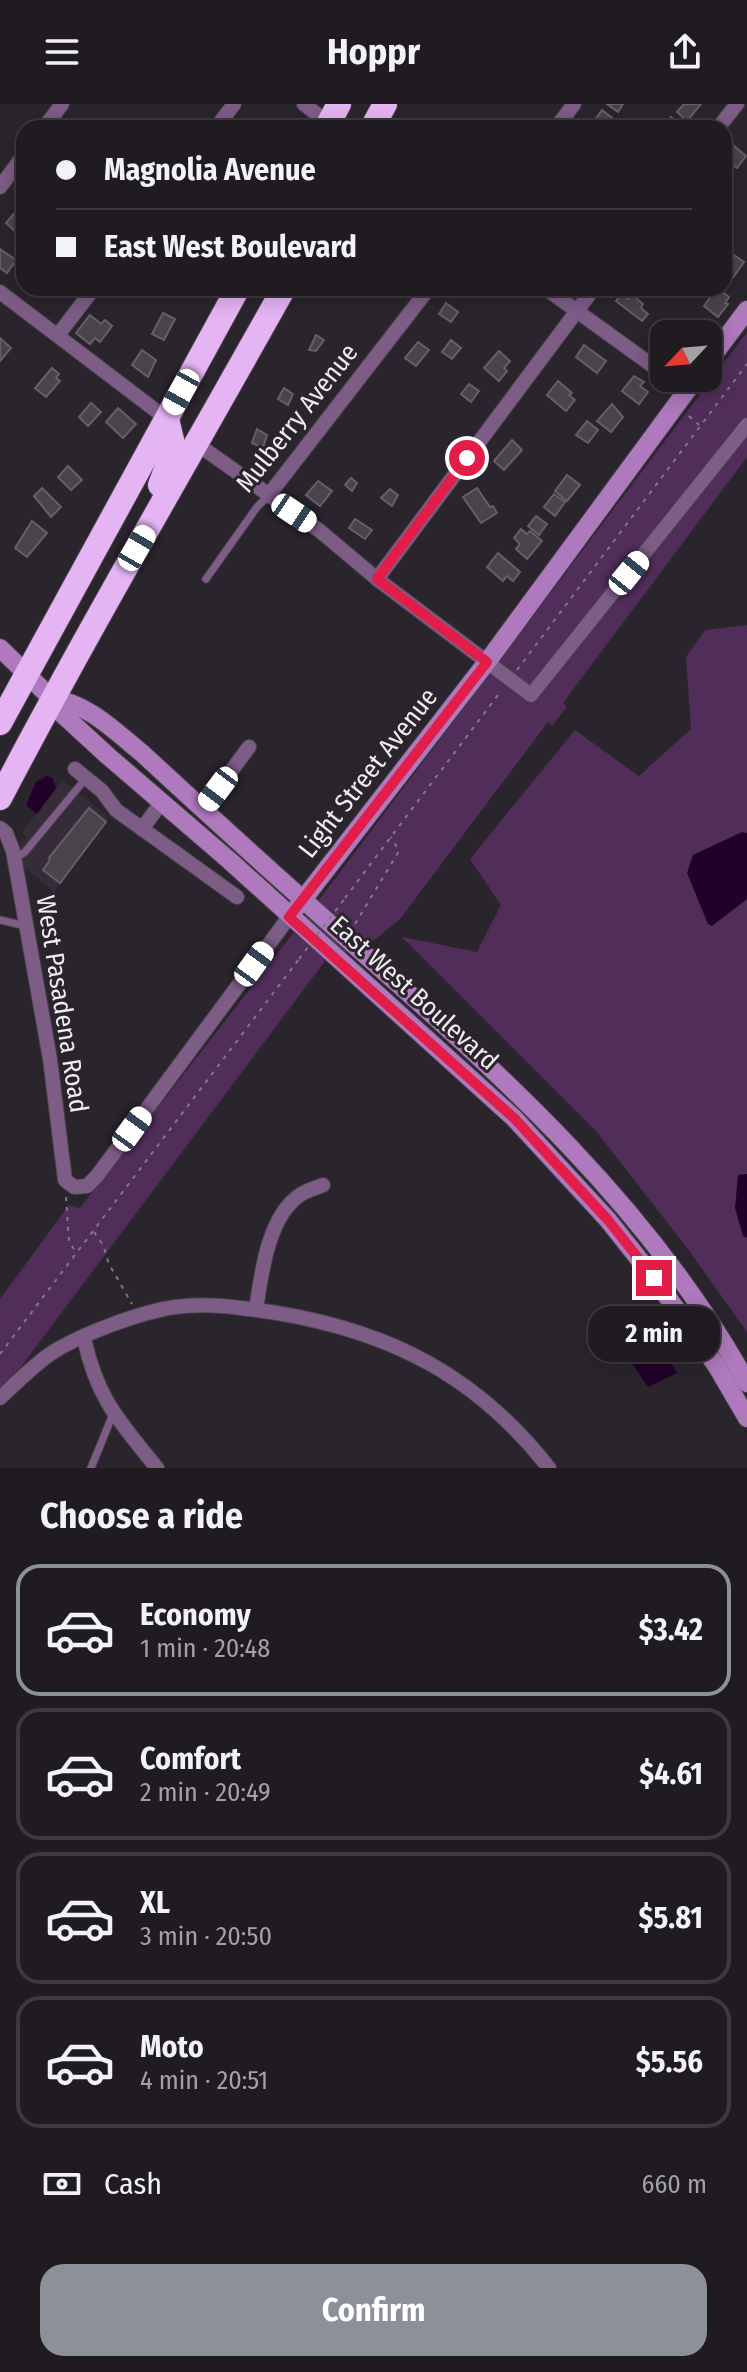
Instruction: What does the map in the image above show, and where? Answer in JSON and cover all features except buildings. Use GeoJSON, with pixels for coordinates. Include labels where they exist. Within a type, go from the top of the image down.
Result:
{"type":"FeatureCollection","features":[{"type":"Feature","properties":{"kind":"highway"},"geometry":{"type":"LineString","coordinates":[[0,723],[234,296]]}},
{"type":"Feature","properties":{"kind":"highway"},"geometry":{"type":"LineString","coordinates":[[0,798],[52,699],[280,296]]}},
{"type":"Feature","properties":{"kind":"highway"},"geometry":{"type":"LineString","coordinates":[[197,444],[185,432],[181,416],[226,311]]}},
{"type":"Feature","properties":{"kind":"highway"},"geometry":{"type":"LineString","coordinates":[[137,548],[174,448],[167,419]]}},
{"type":"Feature","properties":{"kind":"main road"},"geometry":{"type":"LineString","coordinates":[[722,343],[747,310]]}},
{"type":"Feature","properties":{"kind":"main road","name":"Light Street Avenue"},"geometry":{"type":"LineString","coordinates":[[289,917],[487,662],[685,392]]}},
{"type":"Feature","properties":{"kind":"main road"},"geometry":{"type":"LineString","coordinates":[[0,648],[52,699]]}},
{"type":"Feature","properties":{"kind":"main road","name":"East West Boulevard"},"geometry":{"type":"LineString","coordinates":[[52,699],[59,711],[514,1118],[608,1220],[654,1278],[716,1365],[747,1418]]}},
{"type":"Feature","properties":{"kind":"main road","name":"East West Boulevard"},"geometry":{"type":"LineString","coordinates":[[52,699],[69,700],[114,730],[505,1081],[610,1188],[672,1266],[747,1383]]}},
{"type":"Feature","properties":{"kind":"street"},"geometry":{"type":"LineString","coordinates":[[304,104],[330,120]]}},
{"type":"Feature","properties":{"kind":"street"},"geometry":{"type":"LineString","coordinates":[[724,120],[737,104]]}},
{"type":"Feature","properties":{"kind":"street"},"geometry":{"type":"LineString","coordinates":[[0,187],[16,166]]}},
{"type":"Feature","properties":{"kind":"street"},"geometry":{"type":"LineString","coordinates":[[0,292],[167,419]]}},
{"type":"Feature","properties":{"kind":"street"},"geometry":{"type":"LineString","coordinates":[[58,335],[88,296]]}},
{"type":"Feature","properties":{"kind":"street","name":"Mulberry Avenue"},"geometry":{"type":"LineString","coordinates":[[268,496],[423,296]]}},
{"type":"Feature","properties":{"kind":"street"},"geometry":{"type":"LineString","coordinates":[[555,296],[650,364]]}},
{"type":"Feature","properties":{"kind":"street"},"geometry":{"type":"LineString","coordinates":[[377,579],[588,296]]}},
{"type":"Feature","properties":{"kind":"street"},"geometry":{"type":"LineString","coordinates":[[197,444],[320,531],[377,579],[531,695],[747,425]]}},
{"type":"Feature","properties":{"kind":"street"},"geometry":{"type":"LineString","coordinates":[[203,809],[249,747]]}},
{"type":"Feature","properties":{"kind":"street"},"geometry":{"type":"LineString","coordinates":[[80,773],[102,791],[116,810],[237,897]]}},
{"type":"Feature","properties":{"kind":"street"},"geometry":{"type":"LineString","coordinates":[[142,829],[161,803]]}},
{"type":"Feature","properties":{"kind":"street","name":"West Pasadena Road"},"geometry":{"type":"LineString","coordinates":[[0,828],[6,833],[14,859],[69,1183]]}},
{"type":"Feature","properties":{"kind":"street","name":"Light Street Avenue"},"geometry":{"type":"LineString","coordinates":[[69,1183],[87,1186],[97,1176],[289,917]]}},
{"type":"Feature","properties":{"kind":"street"},"geometry":{"type":"LineString","coordinates":[[256,1310],[264,1261],[281,1218],[291,1202],[302,1193],[323,1185]]}},
{"type":"Feature","properties":{"kind":"street"},"geometry":{"type":"LineString","coordinates":[[0,1398],[51,1353],[136,1316],[174,1307],[207,1305],[256,1310],[357,1330],[411,1353],[460,1382],[486,1402],[549,1468]]}},
{"type":"Feature","properties":{"kind":"street"},"geometry":{"type":"LineString","coordinates":[[84,1338],[95,1380],[113,1414],[157,1468]]}},
{"type":"Feature","properties":{"kind":"lane","name":"Mulberry Avenue"},"geometry":{"type":"LineString","coordinates":[[206,579],[268,496]]}},
{"type":"Feature","properties":{"kind":"lane"},"geometry":{"type":"LineString","coordinates":[[14,859],[25,852],[80,773]]}},
{"type":"Feature","properties":{"kind":"lane"},"geometry":{"type":"LineString","coordinates":[[0,920],[26,926]]}},
{"type":"Feature","properties":{"kind":"lane"},"geometry":{"type":"LineString","coordinates":[[91,1468],[113,1414]]}},
{"type":"Feature","properties":{"kind":"path"},"geometry":{"type":"LineString","coordinates":[[0,1354],[747,364]]}},
{"type":"Feature","properties":{"kind":"path"},"geometry":{"type":"LineString","coordinates":[[686,392],[701,426]]}},
{"type":"Feature","properties":{"kind":"path"},"geometry":{"type":"LineString","coordinates":[[355,925],[399,851],[391,837]]}},
{"type":"Feature","properties":{"kind":"path"},"geometry":{"type":"LineString","coordinates":[[69,1183],[69,1242],[77,1253]]}},
{"type":"Feature","properties":{"kind":"path"},"geometry":{"type":"LineString","coordinates":[[93,1231],[103,1245],[109,1264],[129,1294],[136,1316]]}},
{"type":"Feature","properties":{"kind":"shaded area"},"geometry":{"type":"Polygon","coordinates":[[[747,332],[747,457],[563,703],[567,707],[552,726],[548,722],[400,919],[376,939],[325,961],[0,1395],[0,1299],[69,1205],[80,1208],[328,888],[702,392],[722,392],[722,365],[747,332]]]}},
{"type":"Feature","properties":{"kind":"shaded area"},"geometry":{"type":"Polygon","coordinates":[[[747,625],[747,1332],[688,1249],[596,1131],[402,937],[477,952],[501,905],[470,859],[575,730],[639,776],[691,729],[686,657],[705,630],[747,625]]]}},
{"type":"Feature","properties":{"kind":"shaded area"},"geometry":{"type":"Polygon","coordinates":[[[47,776],[53,779],[56,788],[37,814],[26,805],[36,782],[47,776]]]}},
{"type":"Feature","properties":{"kind":"shaded area"},"geometry":{"type":"Polygon","coordinates":[[[63,780],[108,817],[54,892],[27,869],[22,869],[21,840],[28,838],[22,832],[63,780]]]}},
{"type":"Feature","properties":{"kind":"shaded area"},"geometry":{"type":"Polygon","coordinates":[[[742,832],[747,833],[747,899],[712,926],[708,924],[687,873],[693,855],[742,832]]]}},
{"type":"Feature","properties":{"kind":"shaded area"},"geometry":{"type":"Polygon","coordinates":[[[747,1174],[747,1238],[743,1236],[735,1208],[738,1175],[747,1174]]]}},
{"type":"Feature","properties":{"kind":"shaded area"},"geometry":{"type":"Polygon","coordinates":[[[648,1322],[677,1373],[648,1387],[614,1336],[648,1322]]]}},
{"type":"Feature","properties":{"kind":"route"},"geometry":{"type":"LineString","coordinates":[[467,458],[377,579],[487,662],[289,917],[514,1118],[608,1220],[654,1278]]}}]}
